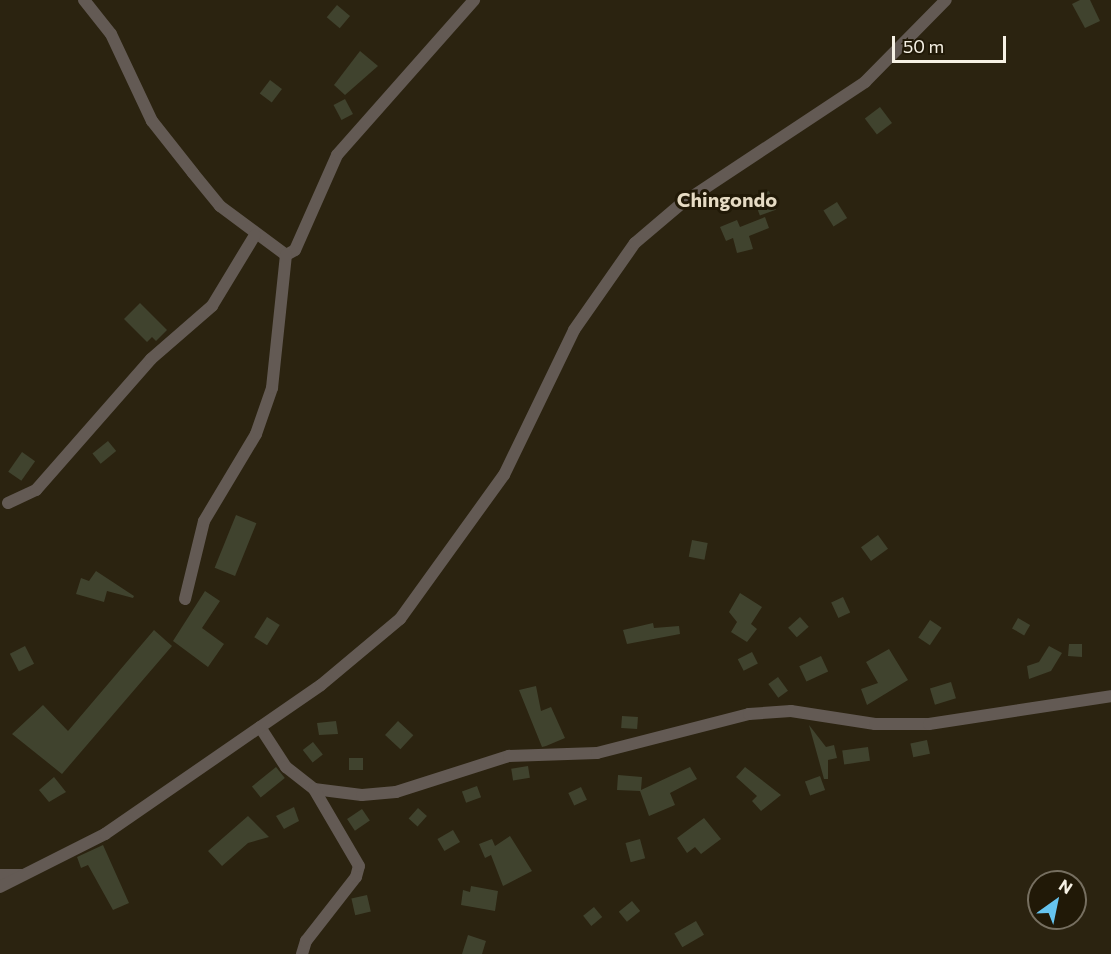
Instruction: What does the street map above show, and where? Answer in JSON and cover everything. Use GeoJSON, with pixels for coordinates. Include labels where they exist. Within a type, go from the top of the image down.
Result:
{"type":"FeatureCollection","features":[{"type":"Feature","properties":{"kind":"street"},"geometry":{"type":"LineString","coordinates":[[84,0],[111,34],[152,121],[220,206],[255,235],[286,255]]}},
{"type":"Feature","properties":{"kind":"street"},"geometry":{"type":"LineString","coordinates":[[286,255],[295,250],[337,155],[474,0]]}},
{"type":"Feature","properties":{"kind":"street"},"geometry":{"type":"LineString","coordinates":[[0,887],[105,834],[321,685],[400,619],[504,475],[574,330],[635,243],[700,190],[865,82],[946,0]]}},
{"type":"Feature","properties":{"kind":"street"},"geometry":{"type":"LineString","coordinates":[[8,503],[36,490],[152,359],[212,306],[255,235]]}},
{"type":"Feature","properties":{"kind":"street"},"geometry":{"type":"LineString","coordinates":[[185,599],[204,521],[256,434],[272,388],[286,255]]}},
{"type":"Feature","properties":{"kind":"street"},"geometry":{"type":"LineString","coordinates":[[314,789],[362,795],[396,792],[509,756],[597,753],[748,714],[790,711],[875,724],[928,724],[1111,696]]}},
{"type":"Feature","properties":{"kind":"street"},"geometry":{"type":"LineString","coordinates":[[260,727],[286,767],[314,789],[359,866],[302,954]]}},
{"type":"Feature","properties":{"kind":"street"},"geometry":{"type":"LineString","coordinates":[[0,875],[26,875]]}},
{"type":"Feature","properties":{"kind":"building"},"geometry":{"type":"Polygon","coordinates":[[[1080,0],[1090,0],[1100,21],[1085,28],[1072,4],[1080,0]]]}},
{"type":"Feature","properties":{"kind":"building"},"geometry":{"type":"Polygon","coordinates":[[[337,5],[350,16],[340,28],[327,17],[337,5]]]}},
{"type":"Feature","properties":{"kind":"building"},"geometry":{"type":"Polygon","coordinates":[[[360,51],[378,66],[345,95],[334,85],[360,51]]]}},
{"type":"Feature","properties":{"kind":"building"},"geometry":{"type":"Polygon","coordinates":[[[270,80],[282,89],[272,103],[260,94],[270,80]]]}},
{"type":"Feature","properties":{"kind":"building"},"geometry":{"type":"Polygon","coordinates":[[[345,99],[353,114],[342,120],[334,105],[345,99]]]}},
{"type":"Feature","properties":{"kind":"building"},"geometry":{"type":"Polygon","coordinates":[[[880,107],[892,123],[877,134],[865,118],[880,107]]]}},
{"type":"Feature","properties":{"kind":"building"},"geometry":{"type":"Polygon","coordinates":[[[769,191],[776,210],[760,216],[753,197],[769,191]]]}},
{"type":"Feature","properties":{"kind":"building"},"geometry":{"type":"Polygon","coordinates":[[[837,202],[847,218],[833,227],[823,210],[837,202]]]}},
{"type":"Feature","properties":{"kind":"building"},"geometry":{"type":"Polygon","coordinates":[[[765,217],[769,228],[749,236],[753,249],[737,253],[733,238],[726,241],[720,227],[737,220],[740,227],[765,217]]]}},
{"type":"Feature","properties":{"kind":"building"},"geometry":{"type":"Polygon","coordinates":[[[140,303],[167,330],[156,341],[152,337],[147,342],[124,319],[140,303]]]}},
{"type":"Feature","properties":{"kind":"building"},"geometry":{"type":"Polygon","coordinates":[[[108,441],[116,451],[101,464],[92,454],[108,441]]]}},
{"type":"Feature","properties":{"kind":"building"},"geometry":{"type":"Polygon","coordinates":[[[22,452],[35,461],[21,481],[8,472],[22,452]]]}},
{"type":"Feature","properties":{"kind":"building"},"geometry":{"type":"Polygon","coordinates":[[[236,515],[256,523],[235,576],[215,568],[236,515]]]}},
{"type":"Feature","properties":{"kind":"building"},"geometry":{"type":"Polygon","coordinates":[[[878,535],[888,549],[871,561],[861,547],[878,535]]]}},
{"type":"Feature","properties":{"kind":"building"},"geometry":{"type":"Polygon","coordinates":[[[692,540],[708,543],[704,560],[689,557],[692,540]]]}},
{"type":"Feature","properties":{"kind":"building"},"geometry":{"type":"Polygon","coordinates":[[[96,571],[134,596],[133,598],[107,591],[104,602],[76,594],[81,578],[89,581],[96,571]]]}},
{"type":"Feature","properties":{"kind":"building"},"geometry":{"type":"Polygon","coordinates":[[[205,591],[220,601],[202,628],[224,644],[208,667],[173,641],[205,591]]]}},
{"type":"Feature","properties":{"kind":"building"},"geometry":{"type":"Polygon","coordinates":[[[740,593],[762,607],[751,624],[757,629],[747,642],[731,632],[737,622],[729,612],[740,593]]]}},
{"type":"Feature","properties":{"kind":"building"},"geometry":{"type":"Polygon","coordinates":[[[843,597],[850,612],[838,618],[831,602],[843,597]]]}},
{"type":"Feature","properties":{"kind":"building"},"geometry":{"type":"Polygon","coordinates":[[[267,617],[280,625],[267,645],[254,637],[267,617]]]}},
{"type":"Feature","properties":{"kind":"building"},"geometry":{"type":"Polygon","coordinates":[[[800,617],[809,627],[797,637],[788,628],[800,617]]]}},
{"type":"Feature","properties":{"kind":"building"},"geometry":{"type":"Polygon","coordinates":[[[1018,618],[1030,625],[1024,635],[1012,628],[1018,618]]]}},
{"type":"Feature","properties":{"kind":"building"},"geometry":{"type":"Polygon","coordinates":[[[930,620],[942,628],[930,645],[918,637],[930,620]]]}},
{"type":"Feature","properties":{"kind":"building"},"geometry":{"type":"Polygon","coordinates":[[[653,623],[654,628],[679,626],[680,634],[627,644],[623,630],[653,623]]]}},
{"type":"Feature","properties":{"kind":"building"},"geometry":{"type":"Polygon","coordinates":[[[154,630],[172,646],[62,774],[12,734],[43,705],[68,731],[154,630]]]}},
{"type":"Feature","properties":{"kind":"building"},"geometry":{"type":"Polygon","coordinates":[[[1069,644],[1082,644],[1082,657],[1068,656],[1069,644]]]}},
{"type":"Feature","properties":{"kind":"building"},"geometry":{"type":"Polygon","coordinates":[[[25,646],[34,664],[19,672],[10,654],[25,646]]]}},
{"type":"Feature","properties":{"kind":"building"},"geometry":{"type":"Polygon","coordinates":[[[1049,646],[1062,653],[1051,671],[1029,679],[1027,666],[1039,662],[1049,646]]]}},
{"type":"Feature","properties":{"kind":"building"},"geometry":{"type":"Polygon","coordinates":[[[889,649],[908,680],[867,705],[861,689],[878,683],[866,662],[889,649]]]}},
{"type":"Feature","properties":{"kind":"building"},"geometry":{"type":"Polygon","coordinates":[[[752,652],[758,664],[744,671],[738,659],[752,652]]]}},
{"type":"Feature","properties":{"kind":"building"},"geometry":{"type":"Polygon","coordinates":[[[821,656],[828,671],[806,682],[799,666],[821,656]]]}},
{"type":"Feature","properties":{"kind":"building"},"geometry":{"type":"Polygon","coordinates":[[[778,677],[788,691],[778,698],[768,684],[778,677]]]}},
{"type":"Feature","properties":{"kind":"building"},"geometry":{"type":"Polygon","coordinates":[[[951,682],[956,698],[935,705],[930,688],[951,682]]]}},
{"type":"Feature","properties":{"kind":"building"},"geometry":{"type":"Polygon","coordinates":[[[536,686],[541,711],[551,707],[565,738],[542,747],[519,690],[536,686]]]}},
{"type":"Feature","properties":{"kind":"building"},"geometry":{"type":"Polygon","coordinates":[[[622,716],[638,717],[637,729],[621,728],[622,716]]]}},
{"type":"Feature","properties":{"kind":"building"},"geometry":{"type":"Polygon","coordinates":[[[336,721],[338,734],[319,735],[317,723],[336,721]]]}},
{"type":"Feature","properties":{"kind":"building"},"geometry":{"type":"Polygon","coordinates":[[[398,721],[413,735],[400,749],[385,735],[398,721]]]}},
{"type":"Feature","properties":{"kind":"building"},"geometry":{"type":"Polygon","coordinates":[[[809,725],[826,747],[834,745],[837,758],[828,760],[828,779],[824,779],[809,725]]]}},
{"type":"Feature","properties":{"kind":"building"},"geometry":{"type":"Polygon","coordinates":[[[927,740],[930,754],[913,757],[910,744],[927,740]]]}},
{"type":"Feature","properties":{"kind":"building"},"geometry":{"type":"Polygon","coordinates":[[[313,742],[323,755],[313,763],[303,750],[313,742]]]}},
{"type":"Feature","properties":{"kind":"building"},"geometry":{"type":"Polygon","coordinates":[[[868,747],[870,761],[844,764],[842,751],[868,747]]]}},
{"type":"Feature","properties":{"kind":"building"},"geometry":{"type":"Polygon","coordinates":[[[349,758],[363,758],[363,770],[349,770],[349,758]]]}},
{"type":"Feature","properties":{"kind":"building"},"geometry":{"type":"Polygon","coordinates":[[[528,766],[530,778],[513,781],[511,769],[528,766]]]}},
{"type":"Feature","properties":{"kind":"building"},"geometry":{"type":"Polygon","coordinates":[[[276,767],[285,778],[261,797],[252,787],[276,767]]]}},
{"type":"Feature","properties":{"kind":"building"},"geometry":{"type":"Polygon","coordinates":[[[690,767],[697,779],[670,793],[675,805],[649,816],[640,791],[617,790],[618,775],[642,777],[641,790],[690,767]]]}},
{"type":"Feature","properties":{"kind":"building"},"geometry":{"type":"Polygon","coordinates":[[[745,767],[781,795],[761,811],[752,801],[757,796],[736,777],[745,767]]]}},
{"type":"Feature","properties":{"kind":"building"},"geometry":{"type":"Polygon","coordinates":[[[820,776],[825,790],[810,796],[805,781],[820,776]]]}},
{"type":"Feature","properties":{"kind":"building"},"geometry":{"type":"Polygon","coordinates":[[[54,777],[66,792],[49,802],[39,790],[54,777]]]}},
{"type":"Feature","properties":{"kind":"building"},"geometry":{"type":"Polygon","coordinates":[[[477,786],[481,797],[466,803],[462,791],[477,786]]]}},
{"type":"Feature","properties":{"kind":"building"},"geometry":{"type":"Polygon","coordinates":[[[581,787],[587,800],[574,806],[568,793],[581,787]]]}},
{"type":"Feature","properties":{"kind":"building"},"geometry":{"type":"Polygon","coordinates":[[[294,807],[299,821],[284,829],[276,816],[294,807]]]}},
{"type":"Feature","properties":{"kind":"building"},"geometry":{"type":"Polygon","coordinates":[[[418,808],[427,816],[418,826],[409,818],[418,808]]]}},
{"type":"Feature","properties":{"kind":"building"},"geometry":{"type":"Polygon","coordinates":[[[362,809],[370,821],[355,831],[347,819],[362,809]]]}},
{"type":"Feature","properties":{"kind":"building"},"geometry":{"type":"Polygon","coordinates":[[[248,816],[269,837],[248,843],[222,866],[208,851],[248,816]]]}},
{"type":"Feature","properties":{"kind":"building"},"geometry":{"type":"Polygon","coordinates":[[[704,818],[721,839],[701,854],[695,847],[687,853],[677,838],[704,818]]]}},
{"type":"Feature","properties":{"kind":"building"},"geometry":{"type":"Polygon","coordinates":[[[453,830],[460,842],[444,851],[437,839],[453,830]]]}},
{"type":"Feature","properties":{"kind":"building"},"geometry":{"type":"Polygon","coordinates":[[[510,836],[532,871],[503,886],[491,855],[485,858],[479,844],[492,839],[495,846],[510,836]]]}},
{"type":"Feature","properties":{"kind":"building"},"geometry":{"type":"Polygon","coordinates":[[[640,839],[645,858],[631,862],[626,843],[640,839]]]}},
{"type":"Feature","properties":{"kind":"building"},"geometry":{"type":"Polygon","coordinates":[[[103,845],[129,903],[113,910],[88,865],[81,868],[77,857],[103,845]]]}},
{"type":"Feature","properties":{"kind":"building"},"geometry":{"type":"Polygon","coordinates":[[[471,886],[498,891],[495,911],[461,905],[463,890],[470,892],[471,886]]]}},
{"type":"Feature","properties":{"kind":"building"},"geometry":{"type":"Polygon","coordinates":[[[367,895],[371,912],[355,915],[351,899],[367,895]]]}},
{"type":"Feature","properties":{"kind":"building"},"geometry":{"type":"Polygon","coordinates":[[[632,901],[640,911],[627,922],[619,912],[632,901]]]}},
{"type":"Feature","properties":{"kind":"building"},"geometry":{"type":"Polygon","coordinates":[[[594,907],[602,917],[591,926],[583,916],[594,907]]]}},
{"type":"Feature","properties":{"kind":"building"},"geometry":{"type":"Polygon","coordinates":[[[696,921],[704,935],[682,947],[674,933],[696,921]]]}},
{"type":"Feature","properties":{"kind":"building"},"geometry":{"type":"Polygon","coordinates":[[[468,935],[486,941],[482,954],[462,954],[468,935]]]}},
{"type":"Feature","properties":{"kind":"district","name":"Chingondo"},"geometry":{"type":"Point","coordinates":[727,199]}}]}
